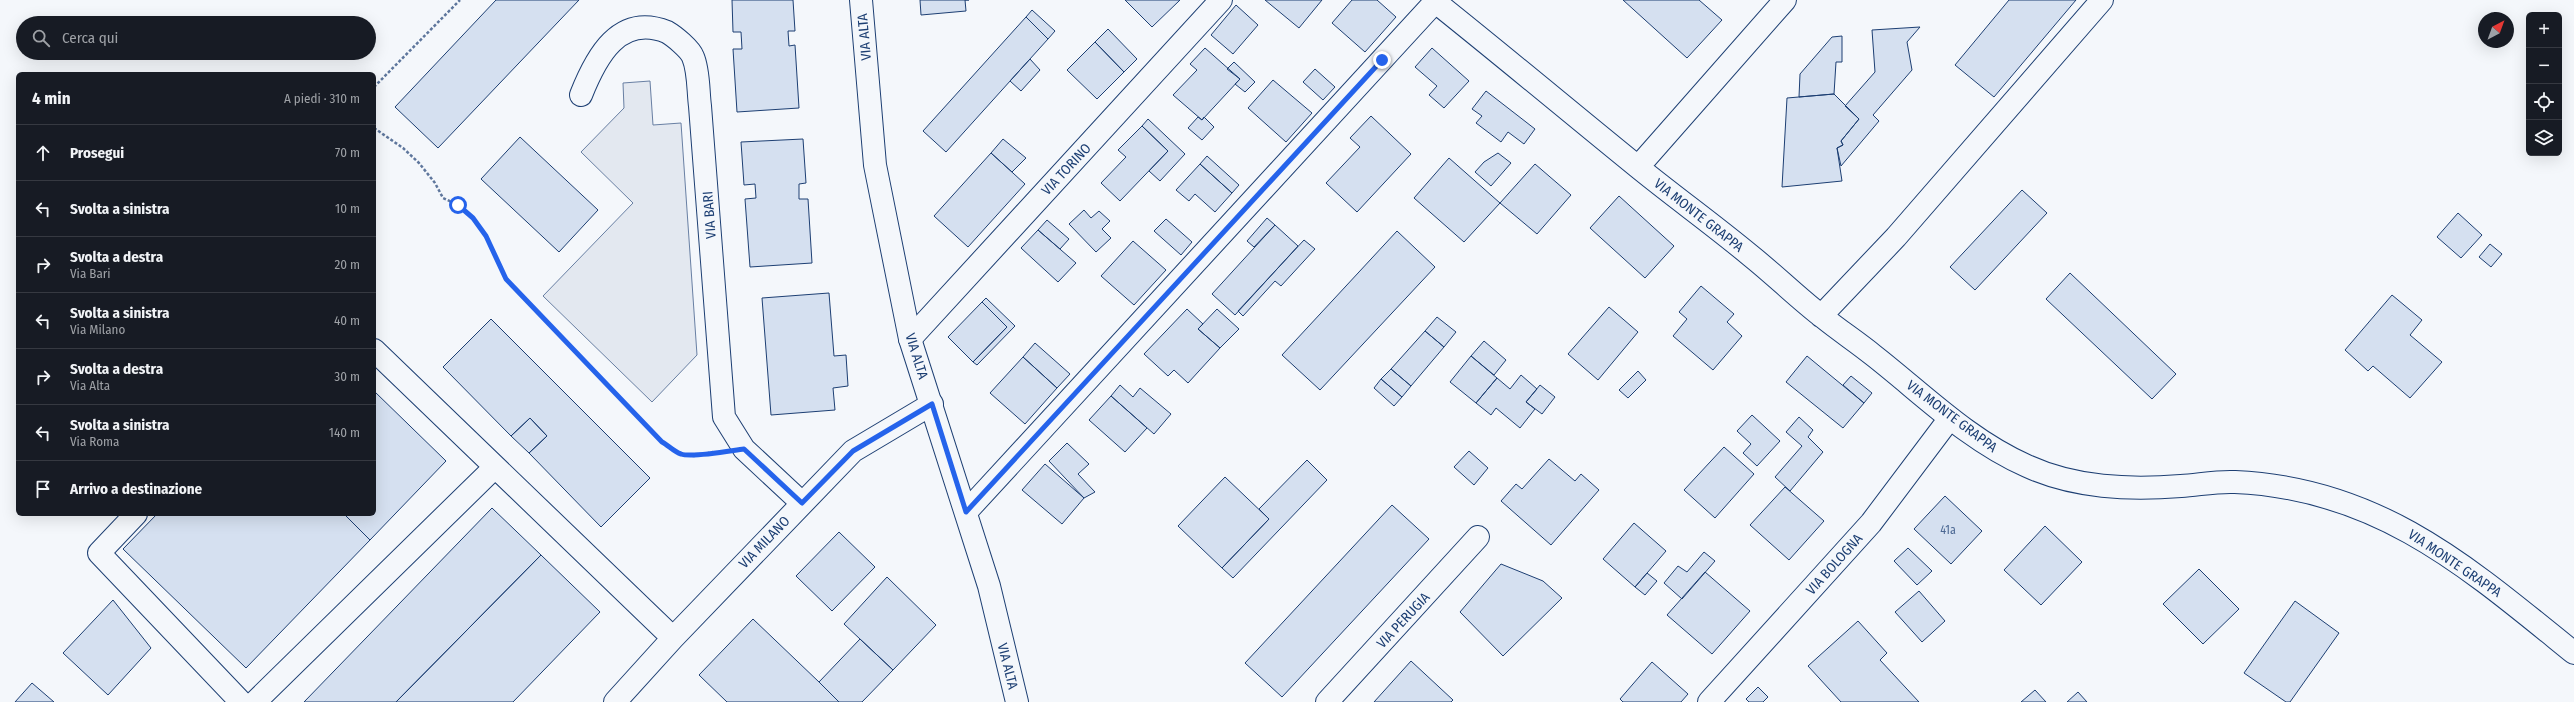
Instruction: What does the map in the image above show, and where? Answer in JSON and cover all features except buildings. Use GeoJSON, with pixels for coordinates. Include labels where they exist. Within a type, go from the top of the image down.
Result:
{"type":"FeatureCollection","features":[{"type":"Feature","properties":{"kind":"street","name":"VIA ALTA"},"geometry":{"type":"LineString","coordinates":[[861,0],[875,165],[910,339],[989,586],[1017,702]]}},
{"type":"Feature","properties":{"kind":"street","name":"VIA TORINO"},"geometry":{"type":"LineString","coordinates":[[910,339],[1221,0]]}},
{"type":"Feature","properties":{"kind":"street"},"geometry":{"type":"LineString","coordinates":[[1638,167],[1785,0]]}},
{"type":"Feature","properties":{"kind":"street"},"geometry":{"type":"LineString","coordinates":[[1821,316],[1896,238],[2102,0]]}},
{"type":"Feature","properties":{"kind":"street"},"geometry":{"type":"LineString","coordinates":[[966,512],[1434,1]]}},
{"type":"Feature","properties":{"kind":"street","name":"VIA MONTE GRAPPA"},"geometry":{"type":"LineString","coordinates":[[1434,1],[1546,90],[1638,167],[1751,256],[1821,316],[1872,354],[1950,418],[1987,445],[2028,467],[2073,483],[2133,487],[2178,487],[2233,482],[2282,487],[2328,498],[2379,515],[2426,540],[2477,574],[2574,654]]}},
{"type":"Feature","properties":{"kind":"street","name":"VIA BARI"},"geometry":{"type":"LineString","coordinates":[[581,95],[592,67],[611,41],[635,27],[654,28],[672,34],[693,56],[700,106],[724,417],[744,449],[802,503]]}},
{"type":"Feature","properties":{"kind":"street"},"geometry":{"type":"LineString","coordinates":[[376,352],[673,638]]}},
{"type":"Feature","properties":{"kind":"street","name":"VIA MILANO"},"geometry":{"type":"LineString","coordinates":[[615,702],[673,638],[853,451],[932,404]]}},
{"type":"Feature","properties":{"kind":"street","name":"VIA BOLOGNA"},"geometry":{"type":"LineString","coordinates":[[1709,702],[1871,523],[1950,418]]}},
{"type":"Feature","properties":{"kind":"street"},"geometry":{"type":"LineString","coordinates":[[255,702],[496,467]]}},
{"type":"Feature","properties":{"kind":"street"},"geometry":{"type":"LineString","coordinates":[[134,516],[99,553],[241,702]]}},
{"type":"Feature","properties":{"kind":"street","name":"VIA PERUGIA"},"geometry":{"type":"LineString","coordinates":[[1327,702],[1478,537]]}},
{"type":"Feature","properties":{"kind":"path"},"geometry":{"type":"LineString","coordinates":[[376,85],[460,0]]}},
{"type":"Feature","properties":{"kind":"path"},"geometry":{"type":"LineString","coordinates":[[376,129],[403,148],[418,163],[435,183],[443,198],[458,205],[473,218],[486,236],[506,279],[662,442],[680,454],[694,456],[709,452],[744,449]]}},
{"type":"Feature","properties":{"kind":"shaded area"},"geometry":{"type":"Polygon","coordinates":[[[650,81],[653,125],[681,123],[697,355],[652,402],[543,296],[633,203],[581,152],[624,108],[623,83],[650,81]]]}},
{"type":"Feature","properties":{"kind":"route"},"geometry":{"type":"LineString","coordinates":[[458,205],[473,218],[486,236],[506,279],[662,442],[680,454],[694,456],[709,452],[744,449],[802,503],[853,451],[932,404],[966,512],[1382,60]]}}]}
